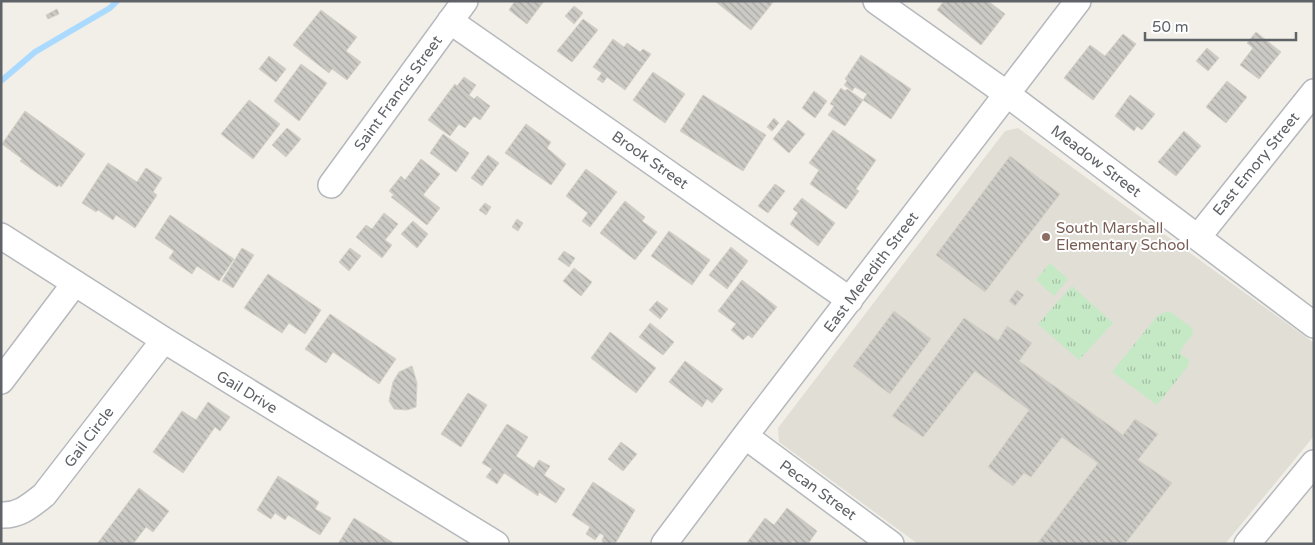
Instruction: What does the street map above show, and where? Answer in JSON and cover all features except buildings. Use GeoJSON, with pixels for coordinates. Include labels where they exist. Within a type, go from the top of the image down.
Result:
{"type":"FeatureCollection","features":[{"type":"Feature","properties":{"kind":"street","name":"Meadow Street"},"geometry":{"type":"LineString","coordinates":[[876,1],[1007,94],[1314,325]]}},
{"type":"Feature","properties":{"kind":"street","name":"East Meredith Street"},"geometry":{"type":"LineString","coordinates":[[664,544],[1078,1]]}},
{"type":"Feature","properties":{"kind":"street","name":"Saint Francis Street"},"geometry":{"type":"LineString","coordinates":[[331,185],[457,11]]}},
{"type":"Feature","properties":{"kind":"street","name":"Brook Street"},"geometry":{"type":"LineString","coordinates":[[457,11],[850,300]]}},
{"type":"Feature","properties":{"kind":"street","name":"East Emory Street"},"geometry":{"type":"LineString","coordinates":[[1198,237],[1314,92]]}},
{"type":"Feature","properties":{"kind":"street","name":"Gail Drive"},"geometry":{"type":"LineString","coordinates":[[1,236],[164,340],[496,544]]}},
{"type":"Feature","properties":{"kind":"street"},"geometry":{"type":"LineString","coordinates":[[1,380],[75,282]]}},
{"type":"Feature","properties":{"kind":"street","name":"Gail Circle"},"geometry":{"type":"LineString","coordinates":[[1,515],[12,516],[27,509],[44,495],[164,340]]}},
{"type":"Feature","properties":{"kind":"street","name":"Pecan Street"},"geometry":{"type":"LineString","coordinates":[[745,436],[891,544]]}},
{"type":"Feature","properties":{"kind":"street"},"geometry":{"type":"LineString","coordinates":[[1247,544],[1314,463]]}},
{"type":"Feature","properties":{"kind":"shaded area","name":"South Marshall Elementary School"},"geometry":{"type":"Polygon","coordinates":[[[1018,128],[1314,343],[1314,436],[1225,544],[918,544],[779,442],[778,428],[1005,131],[1018,128]]]}},
{"type":"Feature","properties":{"kind":"green space"},"geometry":{"type":"Polygon","coordinates":[[[1050,263],[1068,279],[1054,296],[1036,280],[1050,263]]]}},
{"type":"Feature","properties":{"kind":"green space"},"geometry":{"type":"Polygon","coordinates":[[[1072,286],[1113,323],[1079,360],[1038,324],[1072,286]]]}},
{"type":"Feature","properties":{"kind":"green space"},"geometry":{"type":"Polygon","coordinates":[[[1169,311],[1192,328],[1193,334],[1180,353],[1189,360],[1188,366],[1157,405],[1112,372],[1158,315],[1169,311]]]}},
{"type":"Feature","properties":{"kind":"waterway"},"geometry":{"type":"LineString","coordinates":[[1,81],[35,52],[110,8],[117,1]]}},
{"type":"Feature","properties":{"kind":"place","name":"South Marshall Elementary School"},"geometry":{"type":"Point","coordinates":[1046,237]}}]}
